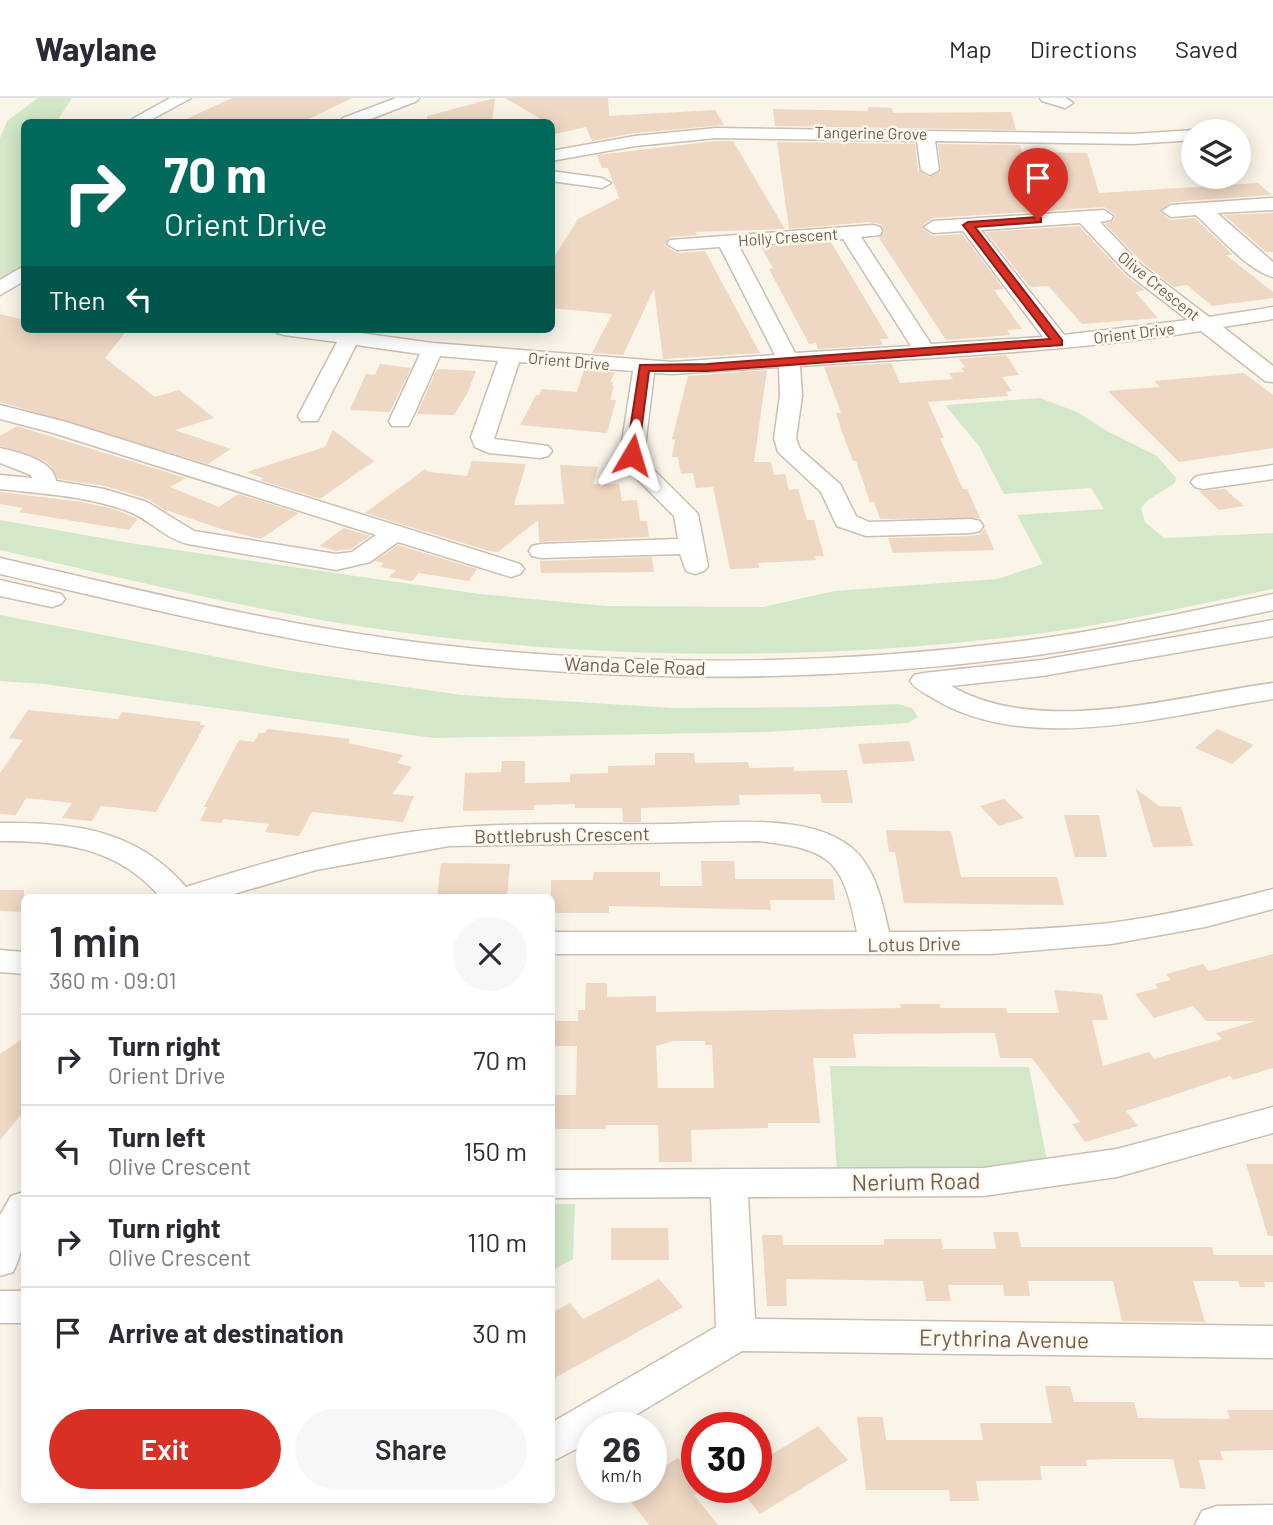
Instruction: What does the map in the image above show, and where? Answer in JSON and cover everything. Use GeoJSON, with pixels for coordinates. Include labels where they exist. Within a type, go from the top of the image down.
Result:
{"type":"FeatureCollection","features":[{"type":"Feature","properties":{"kind":"street"},"geometry":{"type":"LineString","coordinates":[[141,119],[183,98]]}},
{"type":"Feature","properties":{"kind":"street"},"geometry":{"type":"LineString","coordinates":[[357,119],[411,98]]}},
{"type":"Feature","properties":{"kind":"street"},"geometry":{"type":"LineString","coordinates":[[1048,98],[1065,103]]}},
{"type":"Feature","properties":{"kind":"street","name":"Tangerine Grove"},"geometry":{"type":"LineString","coordinates":[[555,155],[635,141],[716,132],[1133,139],[1181,136]]}},
{"type":"Feature","properties":{"kind":"street"},"geometry":{"type":"LineString","coordinates":[[925,134],[930,170]]}},
{"type":"Feature","properties":{"kind":"street"},"geometry":{"type":"LineString","coordinates":[[555,177],[602,183]]}},
{"type":"Feature","properties":{"kind":"street"},"geometry":{"type":"LineString","coordinates":[[1171,211],[1273,204]]}},
{"type":"Feature","properties":{"kind":"street"},"geometry":{"type":"LineString","coordinates":[[1200,209],[1252,256],[1273,271]]}},
{"type":"Feature","properties":{"kind":"street"},"geometry":{"type":"LineString","coordinates":[[933,227],[1111,215]]}},
{"type":"Feature","properties":{"kind":"street","name":"Olive Crescent"},"geometry":{"type":"LineString","coordinates":[[1085,217],[1125,261],[1273,376]]}},
{"type":"Feature","properties":{"kind":"street"},"geometry":{"type":"LineString","coordinates":[[968,225],[1058,342]]}},
{"type":"Feature","properties":{"kind":"street","name":"Holly Crescent"},"geometry":{"type":"LineString","coordinates":[[677,244],[873,231]]}},
{"type":"Feature","properties":{"kind":"street","name":"Holly Crescent"},"geometry":{"type":"LineString","coordinates":[[849,233],[926,352]]}},
{"type":"Feature","properties":{"kind":"street","name":"Holly Crescent"},"geometry":{"type":"LineString","coordinates":[[727,241],[789,362]]}},
{"type":"Feature","properties":{"kind":"street"},"geometry":{"type":"LineString","coordinates":[[0,289],[21,274]]}},
{"type":"Feature","properties":{"kind":"street","name":"Orient Drive"},"geometry":{"type":"LineString","coordinates":[[310,333],[503,356],[644,368],[707,368],[1058,342],[1140,334],[1273,313]]}},
{"type":"Feature","properties":{"kind":"street"},"geometry":{"type":"LineString","coordinates":[[302,413],[343,338]]}},
{"type":"Feature","properties":{"kind":"street"},"geometry":{"type":"LineString","coordinates":[[400,421],[433,349]]}},
{"type":"Feature","properties":{"kind":"street"},"geometry":{"type":"LineString","coordinates":[[467,439],[503,356]]}},
{"type":"Feature","properties":{"kind":"street"},"geometry":{"type":"LineString","coordinates":[[503,356],[482,437],[483,442],[489,446],[540,451]]}},
{"type":"Feature","properties":{"kind":"street"},"geometry":{"type":"LineString","coordinates":[[789,362],[791,396],[785,438],[790,452],[832,489],[846,520],[854,526],[875,529],[971,526]]}},
{"type":"Feature","properties":{"kind":"street"},"geometry":{"type":"LineString","coordinates":[[541,551],[694,556],[686,514],[638,467],[632,455],[644,368]]}},
{"type":"Feature","properties":{"kind":"street"},"geometry":{"type":"LineString","coordinates":[[0,412],[58,427],[511,569]]}},
{"type":"Feature","properties":{"kind":"street"},"geometry":{"type":"LineString","coordinates":[[0,455],[39,470],[44,475],[45,487]]}},
{"type":"Feature","properties":{"kind":"street"},"geometry":{"type":"LineString","coordinates":[[1203,482],[1273,472]]}},
{"type":"Feature","properties":{"kind":"street"},"geometry":{"type":"LineString","coordinates":[[0,482],[93,493],[152,512],[176,533],[188,537],[336,562],[348,562],[369,554],[394,532]]}},
{"type":"Feature","properties":{"kind":"street","name":"Wanda Cele Road"},"geometry":{"type":"LineString","coordinates":[[0,566],[239,620],[429,652],[547,664],[668,668],[770,668],[930,659],[1047,645],[1273,602]]}},
{"type":"Feature","properties":{"kind":"street","name":"Wanda Cele Road"},"geometry":{"type":"LineString","coordinates":[[0,588],[321,652],[448,670],[571,681],[732,686],[924,681],[1042,668],[1273,628]]}},
{"type":"Feature","properties":{"kind":"street"},"geometry":{"type":"LineString","coordinates":[[1172,646],[1218,650],[1273,642]]}},
{"type":"Feature","properties":{"kind":"street"},"geometry":{"type":"LineString","coordinates":[[924,681],[956,700],[980,709],[1046,719],[1131,712],[1273,691]]}},
{"type":"Feature","properties":{"kind":"street"},"geometry":{"type":"LineString","coordinates":[[0,832],[31,831],[89,837],[122,849],[149,866],[174,894]]}},
{"type":"Feature","properties":{"kind":"street","name":"Bottlebrush Crescent"},"geometry":{"type":"LineString","coordinates":[[199,894],[298,863],[449,837],[758,832],[819,840],[839,851],[851,864],[868,906],[876,945]]}},
{"type":"Feature","properties":{"kind":"street","name":"Lotus Drive"},"geometry":{"type":"LineString","coordinates":[[555,943],[991,943],[1111,933],[1205,917],[1273,899]]}},
{"type":"Feature","properties":{"kind":"street"},"geometry":{"type":"LineString","coordinates":[[0,961],[21,963]]}},
{"type":"Feature","properties":{"kind":"street","name":"Nerium Road"},"geometry":{"type":"LineString","coordinates":[[555,1184],[983,1182],[1117,1163],[1273,1120]]}},
{"type":"Feature","properties":{"kind":"street"},"geometry":{"type":"LineString","coordinates":[[555,1442],[736,1335],[729,1182]]}},
{"type":"Feature","properties":{"kind":"street"},"geometry":{"type":"LineString","coordinates":[[0,1261],[7,1237],[21,1211]]}},
{"type":"Feature","properties":{"kind":"street"},"geometry":{"type":"LineString","coordinates":[[0,1307],[21,1307]]}},
{"type":"Feature","properties":{"kind":"street","name":"Erythrina Avenue"},"geometry":{"type":"LineString","coordinates":[[736,1335],[1273,1342]]}},
{"type":"Feature","properties":{"kind":"street"},"geometry":{"type":"LineString","coordinates":[[1217,1525],[1273,1524]]}},
{"type":"Feature","properties":{"kind":"green space"},"geometry":{"type":"Polygon","coordinates":[[[38,98],[72,98],[60,119],[21,119],[21,266],[0,281],[0,138],[7,121],[38,98]]]}},
{"type":"Feature","properties":{"kind":"green space"},"geometry":{"type":"Polygon","coordinates":[[[1040,398],[1077,412],[1107,431],[1157,456],[1176,478],[1175,483],[1148,500],[1141,508],[1145,522],[1164,538],[1273,533],[1273,589],[1079,628],[970,642],[807,652],[643,652],[480,642],[349,625],[199,596],[0,550],[0,520],[136,544],[480,594],[606,606],[763,607],[834,591],[997,579],[1043,564],[1017,515],[1104,509],[1091,488],[1004,494],[979,446],[945,405],[1040,398]]]}},
{"type":"Feature","properties":{"kind":"green space"},"geometry":{"type":"Polygon","coordinates":[[[0,615],[285,670],[462,695],[674,708],[898,704],[912,708],[918,717],[908,723],[767,732],[433,738],[44,684],[0,681],[0,615]]]}},
{"type":"Feature","properties":{"kind":"green space"},"geometry":{"type":"Polygon","coordinates":[[[830,1066],[1029,1067],[1048,1167],[837,1174],[830,1066]]]}},
{"type":"Feature","properties":{"kind":"green space"},"geometry":{"type":"Polygon","coordinates":[[[555,1204],[575,1204],[573,1259],[555,1269],[555,1204]]]}},
{"type":"Feature","properties":{"kind":"building"},"geometry":{"type":"Polygon","coordinates":[[[232,98],[352,98],[309,119],[186,119],[232,98]]]}},
{"type":"Feature","properties":{"kind":"building"},"geometry":{"type":"Polygon","coordinates":[[[495,98],[492,119],[428,119],[427,116],[495,98]]]}},
{"type":"Feature","properties":{"kind":"building"},"geometry":{"type":"Polygon","coordinates":[[[505,98],[608,98],[609,116],[715,110],[724,125],[635,133],[592,141],[586,127],[555,134],[555,119],[541,119],[505,98]]]}},
{"type":"Feature","properties":{"kind":"building"},"geometry":{"type":"Polygon","coordinates":[[[868,107],[892,108],[893,113],[1011,112],[1016,130],[775,126],[773,109],[868,111],[868,107]]]}},
{"type":"Feature","properties":{"kind":"building"},"geometry":{"type":"Polygon","coordinates":[[[733,141],[785,229],[695,232],[697,235],[670,237],[664,245],[677,253],[705,251],[760,353],[663,359],[654,289],[623,355],[592,353],[612,314],[555,308],[555,256],[578,219],[619,198],[608,168],[602,168],[597,155],[733,141]]]}},
{"type":"Feature","properties":{"kind":"building"},"geometry":{"type":"Polygon","coordinates":[[[777,142],[915,144],[918,170],[929,177],[941,171],[938,144],[1020,145],[1022,152],[1087,153],[1099,193],[1181,188],[1251,189],[1251,183],[1258,183],[1272,195],[1171,202],[1160,212],[1171,220],[1195,218],[1233,255],[1226,255],[1273,292],[1273,298],[1212,306],[1187,285],[1174,287],[1143,263],[1105,224],[1113,221],[1116,215],[1104,207],[933,218],[923,225],[923,229],[933,236],[962,234],[1004,289],[994,290],[1022,329],[1007,330],[1010,335],[946,340],[879,238],[884,232],[881,224],[868,222],[789,229],[777,142]]]}},
{"type":"Feature","properties":{"kind":"building"},"geometry":{"type":"Polygon","coordinates":[[[1273,213],[1273,252],[1266,252],[1224,215],[1273,213]]]}},
{"type":"Feature","properties":{"kind":"building"},"geometry":{"type":"Polygon","coordinates":[[[1079,226],[1125,275],[1145,290],[1135,292],[1158,318],[1082,324],[1047,286],[1030,287],[986,232],[1079,226]]]}},
{"type":"Feature","properties":{"kind":"building"},"geometry":{"type":"Polygon","coordinates":[[[831,242],[889,339],[880,339],[883,345],[818,349],[816,343],[809,344],[769,269],[773,268],[761,247],[831,242]]]}},
{"type":"Feature","properties":{"kind":"building"},"geometry":{"type":"Polygon","coordinates":[[[0,314],[21,319],[21,333],[125,333],[105,358],[155,397],[179,390],[214,418],[175,430],[231,449],[208,464],[0,402],[0,314]]]}},
{"type":"Feature","properties":{"kind":"building"},"geometry":{"type":"Polygon","coordinates":[[[1006,355],[1019,375],[1002,377],[1012,391],[1006,392],[1008,396],[928,402],[944,438],[940,438],[963,489],[967,489],[980,518],[880,519],[874,502],[870,502],[856,461],[853,461],[842,432],[836,413],[841,413],[824,367],[891,363],[900,383],[953,379],[949,373],[964,372],[962,368],[965,367],[959,359],[1006,355]]]}},
{"type":"Feature","properties":{"kind":"building"},"geometry":{"type":"Polygon","coordinates":[[[380,364],[411,368],[390,412],[350,410],[366,374],[375,375],[380,364]]]}},
{"type":"Feature","properties":{"kind":"building"},"geometry":{"type":"Polygon","coordinates":[[[437,369],[476,371],[467,394],[454,415],[417,414],[437,369]]]}},
{"type":"Feature","properties":{"kind":"building"},"geometry":{"type":"Polygon","coordinates":[[[584,370],[615,372],[610,382],[613,382],[614,386],[610,400],[616,400],[607,433],[520,425],[542,389],[577,392],[584,370]]]}},
{"type":"Feature","properties":{"kind":"building"},"geometry":{"type":"Polygon","coordinates":[[[767,370],[754,462],[771,462],[774,475],[785,474],[789,490],[798,489],[807,520],[814,520],[824,556],[815,556],[816,560],[758,563],[759,568],[730,569],[713,487],[696,488],[693,473],[681,474],[678,457],[672,457],[675,440],[672,439],[688,376],[767,370]]]}},
{"type":"Feature","properties":{"kind":"building"},"geometry":{"type":"Polygon","coordinates":[[[1244,373],[1273,395],[1273,448],[1179,462],[1108,391],[1160,387],[1154,381],[1244,373]]]}},
{"type":"Feature","properties":{"kind":"building"},"geometry":{"type":"Polygon","coordinates":[[[17,426],[186,478],[170,487],[219,507],[238,494],[299,513],[261,539],[221,529],[163,509],[148,499],[105,486],[58,479],[51,466],[43,460],[0,446],[0,436],[17,426]]]}},
{"type":"Feature","properties":{"kind":"building"},"geometry":{"type":"Polygon","coordinates":[[[333,430],[374,461],[320,499],[260,480],[263,478],[247,472],[325,447],[333,430]]]}},
{"type":"Feature","properties":{"kind":"building"},"geometry":{"type":"Polygon","coordinates":[[[472,461],[526,464],[514,505],[564,504],[560,465],[598,467],[593,484],[619,484],[622,501],[637,500],[640,521],[647,521],[649,537],[539,542],[538,520],[498,552],[365,513],[425,469],[429,472],[467,476],[472,461]]]}},
{"type":"Feature","properties":{"kind":"building"},"geometry":{"type":"Polygon","coordinates":[[[1225,489],[1244,506],[1219,510],[1199,491],[1225,489]]]}},
{"type":"Feature","properties":{"kind":"building"},"geometry":{"type":"Polygon","coordinates":[[[0,492],[82,502],[114,509],[138,519],[129,530],[19,512],[23,508],[0,504],[0,492]]]}},
{"type":"Feature","properties":{"kind":"building"},"geometry":{"type":"Polygon","coordinates":[[[344,528],[370,536],[351,549],[336,551],[319,546],[344,528]]]}},
{"type":"Feature","properties":{"kind":"building"},"geometry":{"type":"Polygon","coordinates":[[[985,528],[994,550],[893,553],[888,538],[971,536],[981,534],[985,528]]]}},
{"type":"Feature","properties":{"kind":"building"},"geometry":{"type":"Polygon","coordinates":[[[398,545],[477,569],[469,581],[419,573],[412,581],[389,577],[396,570],[380,567],[384,563],[375,561],[398,545]]]}},
{"type":"Feature","properties":{"kind":"building"},"geometry":{"type":"Polygon","coordinates":[[[652,557],[654,572],[541,573],[540,561],[652,557]]]}},
{"type":"Feature","properties":{"kind":"building"},"geometry":{"type":"Polygon","coordinates":[[[28,710],[118,719],[122,712],[201,722],[200,725],[205,725],[156,812],[101,806],[92,821],[62,818],[72,803],[26,798],[16,815],[0,814],[0,773],[23,740],[9,738],[28,710]]]}},
{"type":"Feature","properties":{"kind":"building"},"geometry":{"type":"Polygon","coordinates":[[[268,729],[350,739],[348,743],[403,755],[397,763],[412,767],[392,794],[414,796],[403,822],[312,812],[299,836],[265,832],[269,824],[223,819],[221,823],[200,821],[207,807],[204,807],[239,740],[254,742],[259,733],[265,733],[268,729]]]}},
{"type":"Feature","properties":{"kind":"building"},"geometry":{"type":"Polygon","coordinates":[[[1217,729],[1254,745],[1232,764],[1195,748],[1217,729]]]}},
{"type":"Feature","properties":{"kind":"building"},"geometry":{"type":"Polygon","coordinates":[[[909,741],[915,761],[863,764],[858,744],[909,741]]]}},
{"type":"Feature","properties":{"kind":"building"},"geometry":{"type":"Polygon","coordinates":[[[655,753],[694,753],[695,763],[748,762],[749,768],[847,770],[853,803],[822,803],[820,794],[739,795],[740,805],[641,808],[641,822],[623,822],[622,808],[575,808],[575,804],[534,805],[534,810],[463,811],[465,773],[501,772],[502,761],[525,761],[525,783],[570,782],[570,774],[608,773],[608,766],[655,765],[655,753]]]}},
{"type":"Feature","properties":{"kind":"building"},"geometry":{"type":"Polygon","coordinates":[[[1136,789],[1159,806],[1181,807],[1193,846],[1153,847],[1136,789]]]}},
{"type":"Feature","properties":{"kind":"building"},"geometry":{"type":"Polygon","coordinates":[[[1004,799],[1024,818],[999,826],[980,806],[1004,799]]]}},
{"type":"Feature","properties":{"kind":"building"},"geometry":{"type":"Polygon","coordinates":[[[1064,815],[1099,815],[1107,857],[1075,857],[1064,815]]]}},
{"type":"Feature","properties":{"kind":"building"},"geometry":{"type":"Polygon","coordinates":[[[886,830],[951,831],[961,877],[1057,877],[1064,905],[904,903],[895,852],[889,852],[886,830]]]}},
{"type":"Feature","properties":{"kind":"building"},"geometry":{"type":"Polygon","coordinates":[[[701,861],[734,861],[735,879],[833,879],[835,900],[770,900],[771,910],[609,906],[609,913],[555,913],[555,894],[551,894],[551,880],[593,880],[594,872],[660,872],[660,886],[702,886],[701,861]]]}},
{"type":"Feature","properties":{"kind":"building"},"geometry":{"type":"Polygon","coordinates":[[[441,863],[510,864],[507,894],[437,894],[441,863]]]}},
{"type":"Feature","properties":{"kind":"building"},"geometry":{"type":"Polygon","coordinates":[[[0,890],[24,890],[24,894],[21,894],[21,912],[0,911],[0,890]]]}},
{"type":"Feature","properties":{"kind":"building"},"geometry":{"type":"Polygon","coordinates":[[[1273,954],[1273,1068],[1233,1080],[1230,1076],[1126,1111],[1138,1126],[1085,1142],[1072,1124],[1080,1122],[1032,1058],[1000,1058],[995,1033],[853,1034],[856,1058],[813,1058],[820,1123],[768,1123],[768,1128],[691,1130],[692,1162],[659,1162],[658,1125],[555,1129],[555,1095],[576,1095],[577,1046],[555,1046],[555,1021],[578,1021],[578,1010],[585,1010],[586,983],[607,983],[607,997],[656,996],[656,1012],[901,1008],[900,1004],[940,1004],[940,1008],[1006,1008],[1007,1013],[1059,1013],[1054,990],[1102,994],[1108,1020],[1092,1020],[1103,1066],[1149,1052],[1154,1059],[1222,1039],[1216,1033],[1256,1021],[1206,1021],[1193,1006],[1154,1018],[1135,994],[1158,988],[1155,984],[1171,980],[1166,974],[1203,964],[1209,971],[1273,954]],[[674,1041],[656,1046],[658,1088],[714,1088],[712,1045],[705,1045],[705,1041],[674,1041]]]}},
{"type":"Feature","properties":{"kind":"building"},"geometry":{"type":"Polygon","coordinates":[[[21,1040],[21,1115],[0,1140],[0,1054],[21,1040]]]}},
{"type":"Feature","properties":{"kind":"building"},"geometry":{"type":"Polygon","coordinates":[[[1246,1164],[1273,1164],[1273,1236],[1268,1236],[1246,1164]]]}},
{"type":"Feature","properties":{"kind":"building"},"geometry":{"type":"Polygon","coordinates":[[[611,1228],[668,1228],[669,1260],[611,1260],[611,1228]]]}},
{"type":"Feature","properties":{"kind":"building"},"geometry":{"type":"Polygon","coordinates":[[[993,1232],[1018,1232],[1021,1247],[1212,1247],[1214,1255],[1273,1255],[1273,1282],[1264,1282],[1265,1287],[1240,1287],[1238,1281],[1193,1281],[1205,1322],[1122,1321],[1113,1281],[1028,1281],[1030,1296],[1004,1296],[1003,1285],[948,1285],[951,1301],[926,1301],[923,1281],[786,1279],[787,1306],[767,1306],[762,1235],[782,1235],[783,1245],[884,1245],[884,1239],[941,1239],[943,1249],[996,1249],[993,1232]]]}},
{"type":"Feature","properties":{"kind":"building"},"geometry":{"type":"Polygon","coordinates":[[[659,1279],[683,1307],[555,1378],[555,1311],[570,1303],[583,1319],[659,1279]]]}},
{"type":"Feature","properties":{"kind":"building"},"geometry":{"type":"Polygon","coordinates":[[[1045,1386],[1070,1386],[1074,1402],[1134,1402],[1138,1418],[1230,1419],[1227,1410],[1273,1410],[1273,1450],[1220,1451],[1223,1460],[1199,1460],[1206,1489],[1180,1488],[1173,1459],[1109,1459],[1086,1460],[1087,1466],[1040,1466],[1042,1480],[976,1481],[979,1501],[950,1501],[949,1490],[866,1490],[857,1417],[883,1417],[886,1440],[983,1440],[980,1423],[1052,1423],[1045,1386]]]}},
{"type":"Feature","properties":{"kind":"building"},"geometry":{"type":"Polygon","coordinates":[[[818,1426],[848,1460],[760,1514],[751,1503],[772,1503],[772,1454],[818,1426]]]}},
{"type":"Feature","properties":{"kind":"building"},"geometry":{"type":"Polygon","coordinates":[[[678,1458],[681,1462],[681,1503],[700,1503],[718,1525],[649,1525],[632,1503],[667,1503],[667,1465],[678,1458]]]}},
{"type":"Feature","properties":{"kind":"route"},"geometry":{"type":"LineString","coordinates":[[632,455],[644,368],[707,368],[1058,342],[968,225],[1038,220]]}}]}
